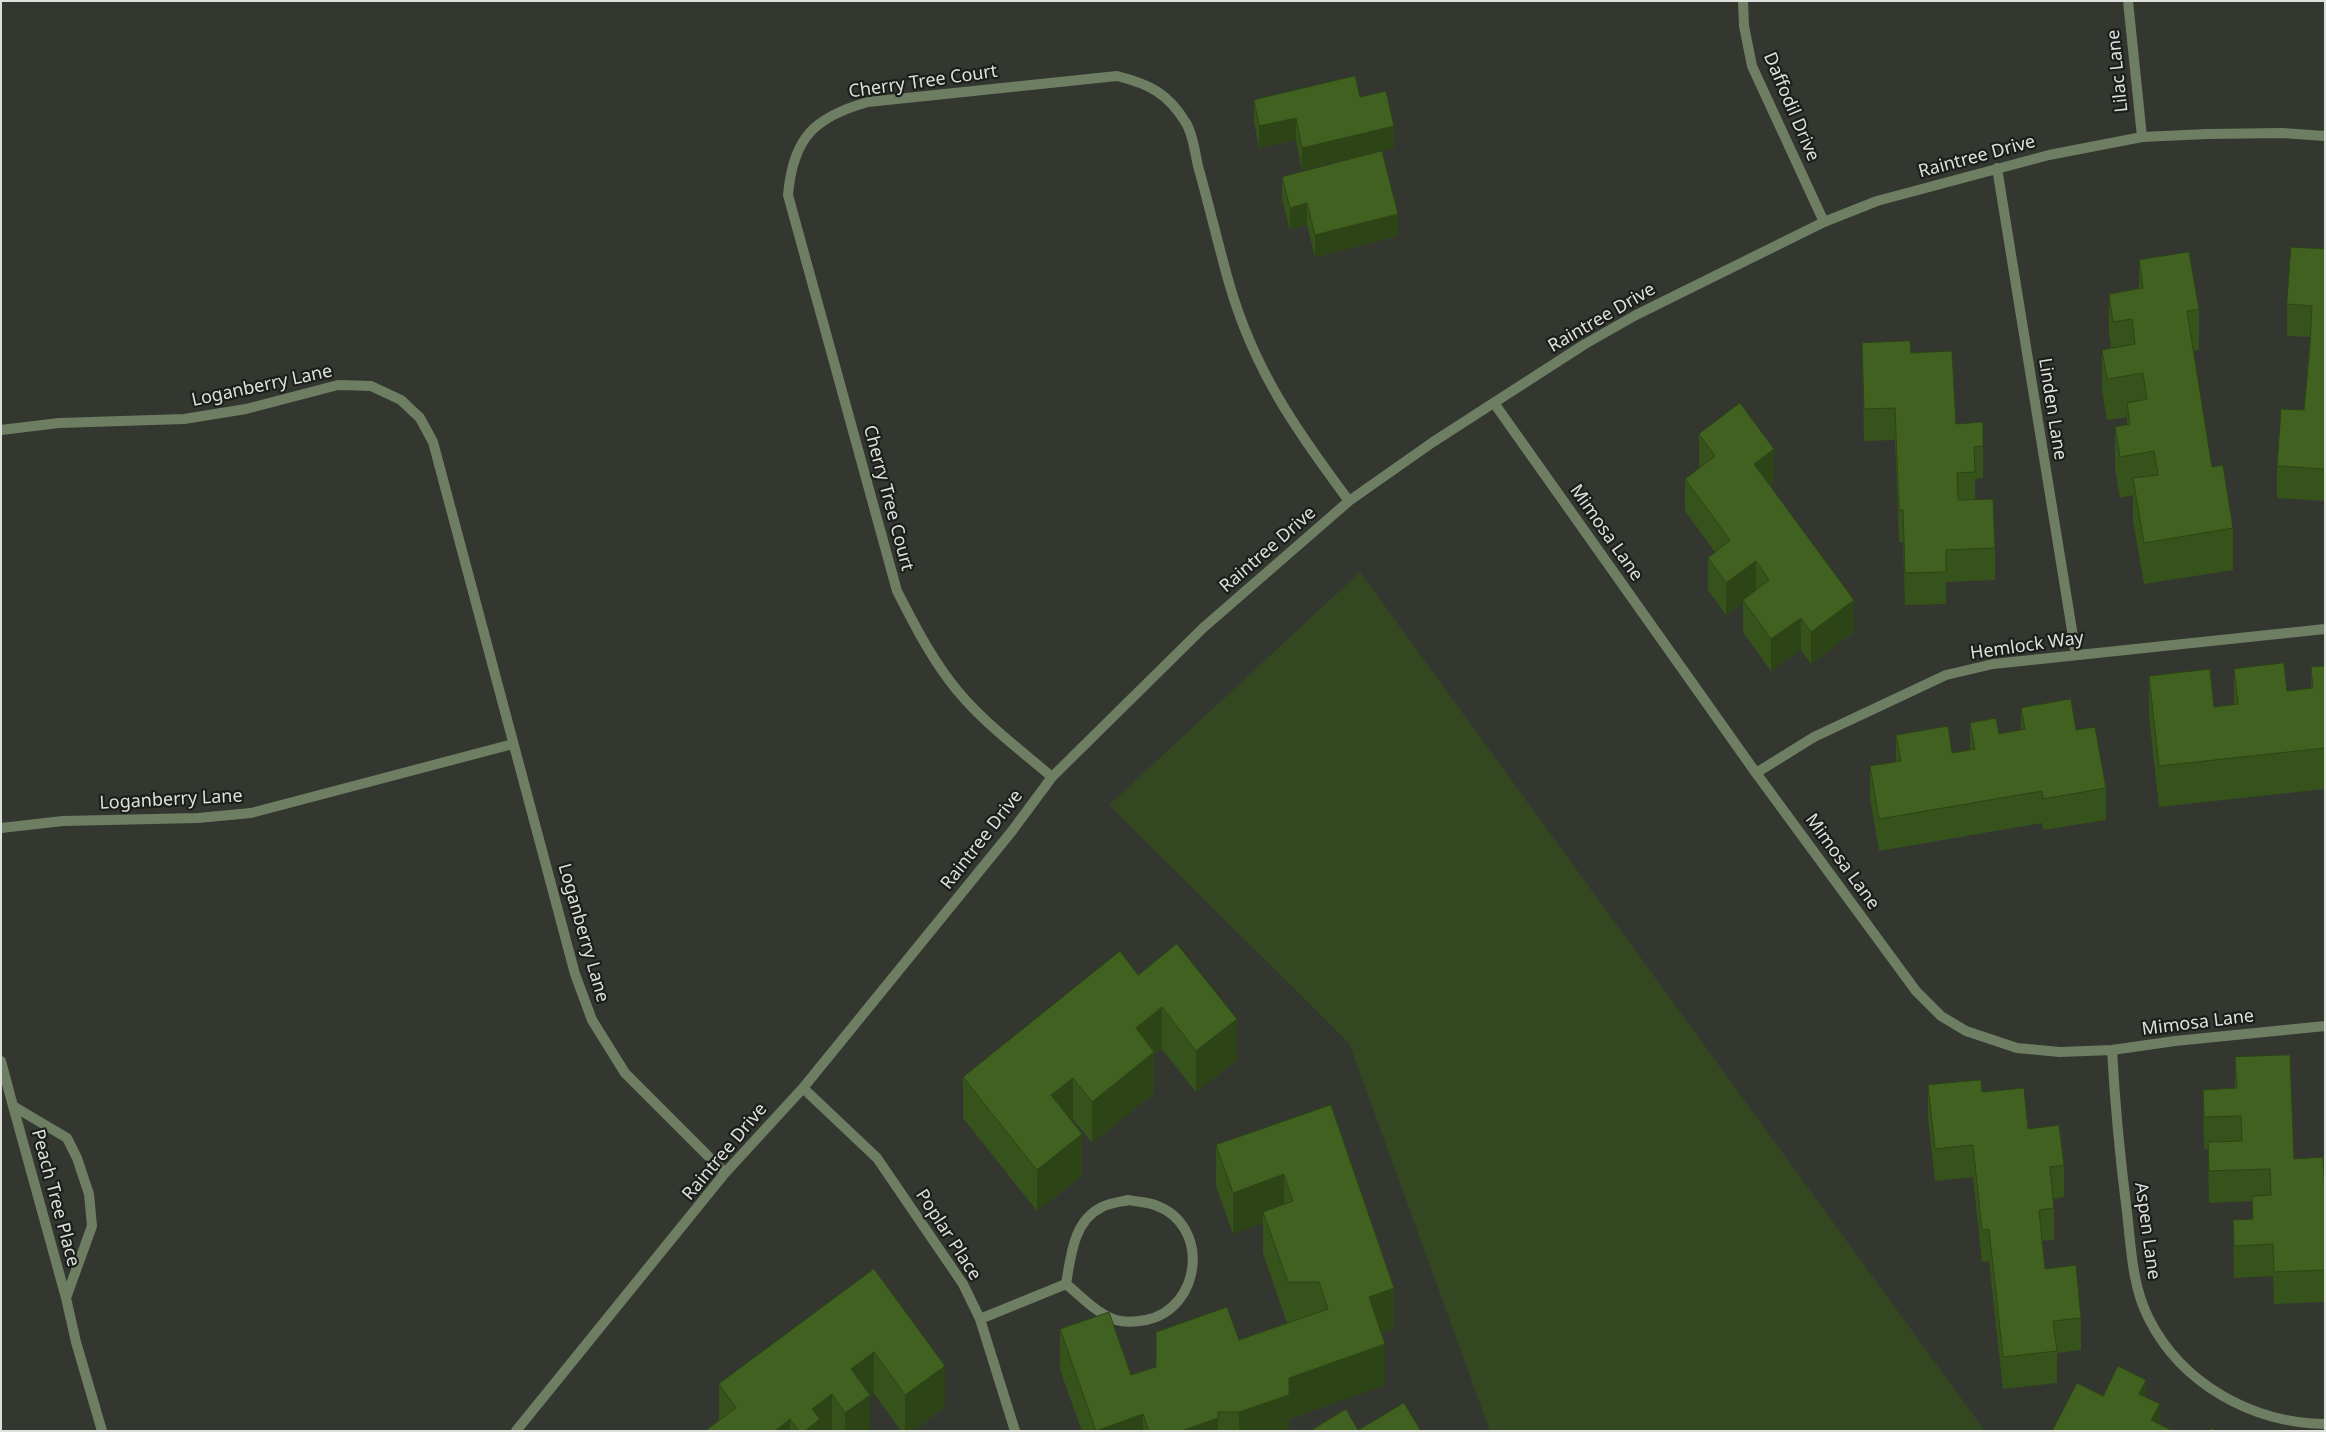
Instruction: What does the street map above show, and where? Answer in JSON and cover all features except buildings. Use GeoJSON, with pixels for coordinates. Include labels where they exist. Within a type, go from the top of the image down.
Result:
{"type":"FeatureCollection","features":[{"type":"Feature","properties":{"kind":"street","name":"Daffodil Drive"},"geometry":{"type":"LineString","coordinates":[[1743,1],[1744,26],[1752,66],[1824,222]]}},
{"type":"Feature","properties":{"kind":"street","name":"Lilac Lane"},"geometry":{"type":"LineString","coordinates":[[2128,1],[2142,137]]}},
{"type":"Feature","properties":{"kind":"street","name":"Cherry Tree Court"},"geometry":{"type":"LineString","coordinates":[[1052,777],[988,723],[950,682],[926,646],[897,591],[788,195],[791,168],[801,144],[819,124],[842,110],[868,102],[1117,76],[1142,82],[1169,99],[1187,124],[1230,285],[1252,346],[1278,399],[1303,439],[1350,500]]}},
{"type":"Feature","properties":{"kind":"street","name":"Raintree Drive"},"geometry":{"type":"LineString","coordinates":[[516,1431],[725,1173],[802,1088],[1012,831],[1052,777],[1203,628],[1350,500],[1433,442],[1585,344],[1636,314],[1824,222],[1877,201],[2049,155],[2142,137],[2282,133],[2325,136]]}},
{"type":"Feature","properties":{"kind":"street","name":"Linden Lane"},"geometry":{"type":"LineString","coordinates":[[1997,168],[2076,655]]}},
{"type":"Feature","properties":{"kind":"street","name":"Loganberry Lane"},"geometry":{"type":"LineString","coordinates":[[1,430],[59,424],[184,419],[246,409],[338,385],[371,386],[401,400],[420,418],[433,442],[575,974],[592,1020],[625,1073],[725,1173]]}},
{"type":"Feature","properties":{"kind":"street","name":"Mimosa Lane"},"geometry":{"type":"LineString","coordinates":[[1494,404],[1756,773],[1916,991],[1941,1016],[1966,1031],[2017,1048],[2060,1052],[2112,1050],[2175,1041],[2325,1026]]}},
{"type":"Feature","properties":{"kind":"street","name":"Hemlock Way"},"geometry":{"type":"LineString","coordinates":[[1756,773],[1814,737],[1946,675],[1993,664],[2325,630]]}},
{"type":"Feature","properties":{"kind":"street","name":"Loganberry Lane"},"geometry":{"type":"LineString","coordinates":[[1,828],[63,821],[198,818],[251,813],[513,744]]}},
{"type":"Feature","properties":{"kind":"street","name":"Aspen Lane"},"geometry":{"type":"LineString","coordinates":[[2112,1050],[2115,1109],[2135,1278],[2148,1318],[2171,1354],[2190,1374],[2224,1398],[2282,1420],[2325,1424]]}},
{"type":"Feature","properties":{"kind":"street","name":"Peach Tree Place"},"geometry":{"type":"LineString","coordinates":[[1,1061],[66,1298],[76,1342],[102,1431]]}},
{"type":"Feature","properties":{"kind":"street","name":"Poplar Place"},"geometry":{"type":"LineString","coordinates":[[802,1088],[877,1158],[963,1284],[980,1320],[1015,1431]]}},
{"type":"Feature","properties":{"kind":"street","name":"Peach Tree Place"},"geometry":{"type":"LineString","coordinates":[[13,1106],[67,1138],[77,1158],[89,1194],[92,1226],[66,1298]]}},
{"type":"Feature","properties":{"kind":"street"},"geometry":{"type":"LineString","coordinates":[[1129,1200],[1156,1205],[1173,1216],[1186,1232],[1193,1251],[1192,1277],[1180,1301],[1159,1317],[1132,1322],[1115,1320],[1097,1310],[1066,1284],[1074,1238],[1086,1220],[1102,1207],[1129,1200]]}},
{"type":"Feature","properties":{"kind":"street"},"geometry":{"type":"LineString","coordinates":[[980,1320],[1066,1284]]}},
{"type":"Feature","properties":{"kind":"green space"},"geometry":{"type":"Polygon","coordinates":[[[1360,572],[1985,1431],[1490,1431],[1349,1043],[1109,805],[1360,572]]]}}]}
